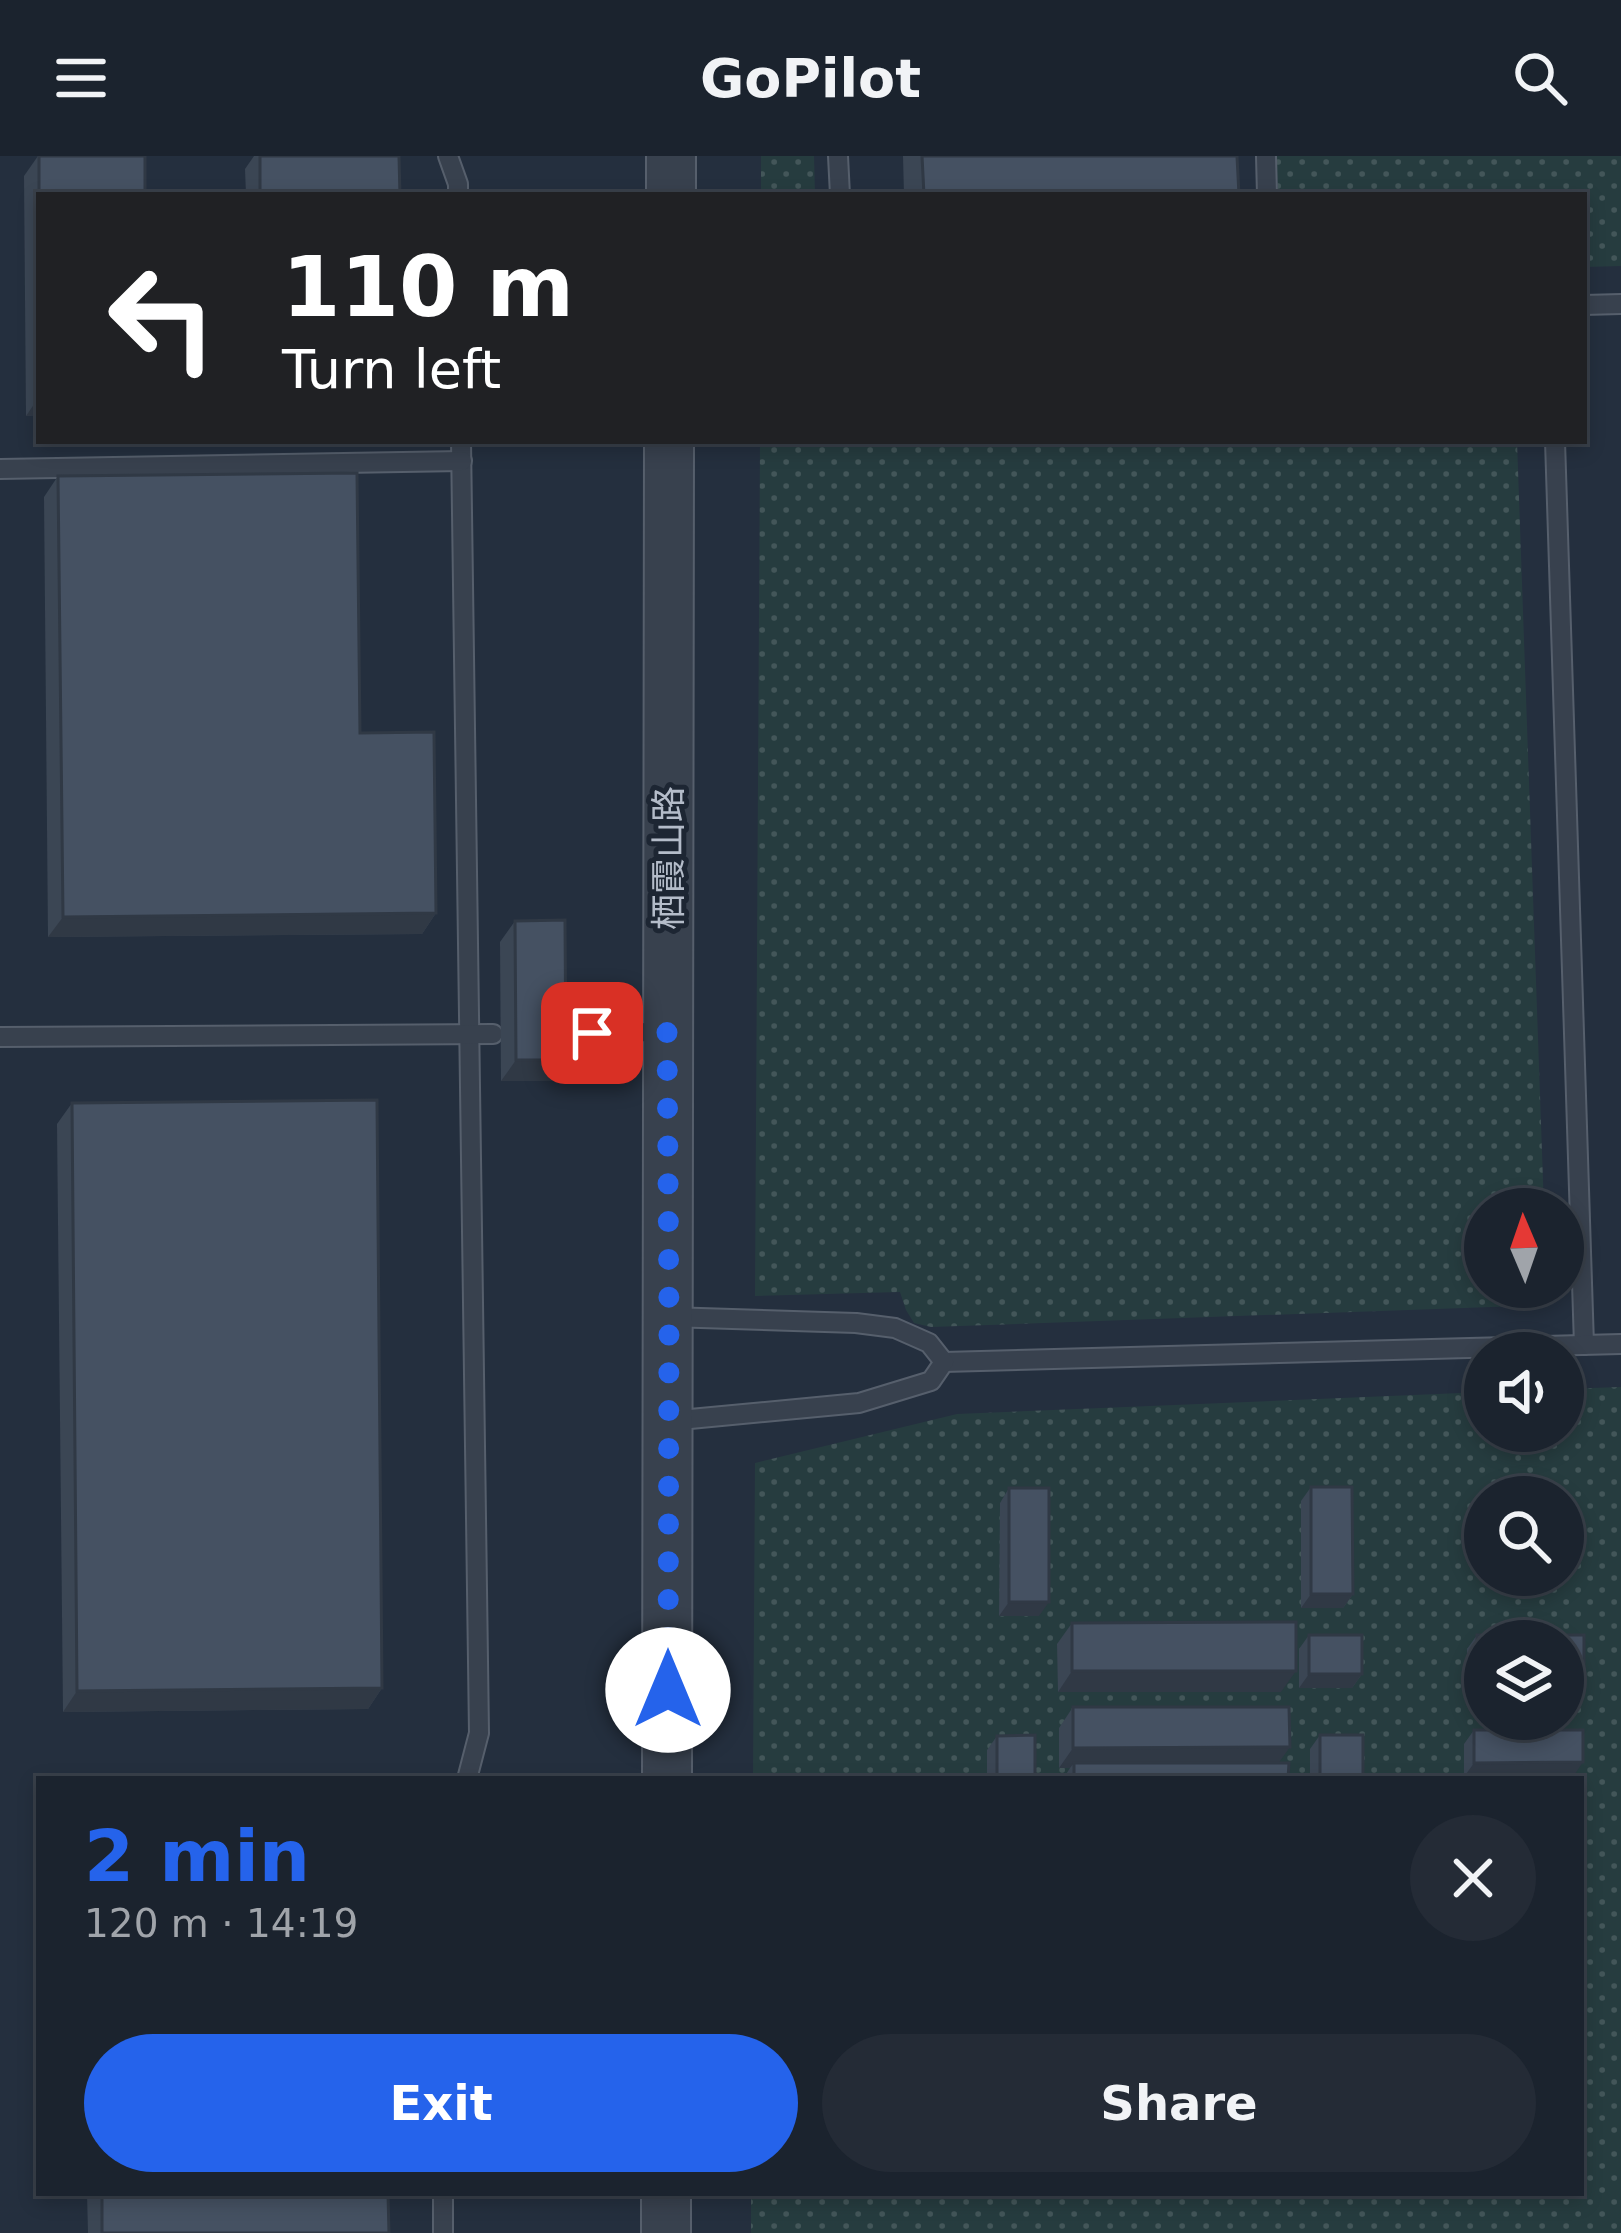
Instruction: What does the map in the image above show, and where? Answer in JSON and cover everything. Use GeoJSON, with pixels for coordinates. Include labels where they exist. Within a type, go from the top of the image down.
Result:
{"type":"FeatureCollection","features":[{"type":"Feature","properties":{"kind":"street"},"geometry":{"type":"LineString","coordinates":[[670,192],[671,156]]}},
{"type":"Feature","properties":{"kind":"street","name":"栖霞山路"},"geometry":{"type":"LineString","coordinates":[[668,1776],[670,444]]}},
{"type":"Feature","properties":{"kind":"street"},"geometry":{"type":"LineString","coordinates":[[666,2196],[666,2233]]}},
{"type":"Feature","properties":{"kind":"lane"},"geometry":{"type":"LineString","coordinates":[[448,156],[458,192]]}},
{"type":"Feature","properties":{"kind":"lane"},"geometry":{"type":"LineString","coordinates":[[838,156],[840,192]]}},
{"type":"Feature","properties":{"kind":"lane"},"geometry":{"type":"LineString","coordinates":[[1266,156],[1267,192]]}},
{"type":"Feature","properties":{"kind":"lane"},"geometry":{"type":"LineString","coordinates":[[1587,305],[1621,304]]}},
{"type":"Feature","properties":{"kind":"lane"},"geometry":{"type":"LineString","coordinates":[[1555,444],[1584,1332]]}},
{"type":"Feature","properties":{"kind":"lane"},"geometry":{"type":"LineString","coordinates":[[0,469],[461,451],[479,1732],[468,1776]]}},
{"type":"Feature","properties":{"kind":"lane"},"geometry":{"type":"LineString","coordinates":[[554,1033],[667,1032]]}},
{"type":"Feature","properties":{"kind":"lane"},"geometry":{"type":"LineString","coordinates":[[0,1037],[493,1034]]}},
{"type":"Feature","properties":{"kind":"lane"},"geometry":{"type":"LineString","coordinates":[[669,1317],[895,1328],[929,1343],[944,1362]]}},
{"type":"Feature","properties":{"kind":"lane"},"geometry":{"type":"LineString","coordinates":[[1584,1346],[1621,1344]]}},
{"type":"Feature","properties":{"kind":"lane"},"geometry":{"type":"LineString","coordinates":[[944,1362],[1464,1349]]}},
{"type":"Feature","properties":{"kind":"lane"},"geometry":{"type":"LineString","coordinates":[[669,1421],[859,1403],[931,1381],[944,1362]]}},
{"type":"Feature","properties":{"kind":"lane"},"geometry":{"type":"LineString","coordinates":[[443,2196],[443,2233]]}},
{"type":"Feature","properties":{"kind":"green space"},"geometry":{"type":"Polygon","coordinates":[[[761,156],[814,156],[815,192],[761,192],[761,156]]]}},
{"type":"Feature","properties":{"kind":"green space"},"geometry":{"type":"Polygon","coordinates":[[[1276,156],[1621,156],[1621,266],[1587,267],[1587,192],[1278,192],[1276,156]]]}},
{"type":"Feature","properties":{"kind":"green space"},"geometry":{"type":"Polygon","coordinates":[[[760,444],[1517,444],[1543,1188],[1464,1188],[1464,1308],[931,1327],[914,1323],[900,1292],[755,1296],[760,444]]]}},
{"type":"Feature","properties":{"kind":"green space"},"geometry":{"type":"Polygon","coordinates":[[[1621,1387],[1621,2233],[751,2233],[751,2196],[1584,2196],[1584,1776],[753,1776],[755,1463],[957,1414],[1464,1393],[1464,1452],[1584,1452],[1584,1388],[1621,1387]]]}},
{"type":"Feature","properties":{"kind":"building"},"geometry":{"type":"Polygon","coordinates":[[[39,156],[145,156],[145,192],[39,192],[39,156]]]}},
{"type":"Feature","properties":{"kind":"building"},"geometry":{"type":"Polygon","coordinates":[[[260,156],[399,156],[400,192],[260,192],[260,156]]]}},
{"type":"Feature","properties":{"kind":"building"},"geometry":{"type":"Polygon","coordinates":[[[922,156],[1237,156],[1239,192],[924,192],[922,156]]]}},
{"type":"Feature","properties":{"kind":"building"},"geometry":{"type":"Polygon","coordinates":[[[357,473],[360,733],[434,732],[436,913],[63,917],[58,476],[357,473]]]}},
{"type":"Feature","properties":{"kind":"building"},"geometry":{"type":"Polygon","coordinates":[[[565,920],[566,1060],[516,1060],[515,921],[565,920]]]}},
{"type":"Feature","properties":{"kind":"building"},"geometry":{"type":"Polygon","coordinates":[[[377,1100],[382,1688],[77,1691],[72,1103],[377,1100]]]}},
{"type":"Feature","properties":{"kind":"building"},"geometry":{"type":"Polygon","coordinates":[[[1311,1487],[1352,1487],[1353,1594],[1311,1594],[1311,1487]]]}},
{"type":"Feature","properties":{"kind":"building"},"geometry":{"type":"Polygon","coordinates":[[[1009,1488],[1049,1488],[1049,1602],[1009,1602],[1009,1488]]]}},
{"type":"Feature","properties":{"kind":"building"},"geometry":{"type":"Polygon","coordinates":[[[1296,1622],[1296,1671],[1072,1671],[1072,1623],[1296,1622]]]}},
{"type":"Feature","properties":{"kind":"building"},"geometry":{"type":"Polygon","coordinates":[[[1309,1635],[1362,1635],[1362,1674],[1309,1674],[1309,1635]]]}},
{"type":"Feature","properties":{"kind":"building"},"geometry":{"type":"Polygon","coordinates":[[[1073,1707],[1289,1707],[1290,1747],[1073,1748],[1073,1707]]]}},
{"type":"Feature","properties":{"kind":"building"},"geometry":{"type":"Polygon","coordinates":[[[1035,1735],[1035,1776],[997,1776],[997,1736],[1035,1735]]]}},
{"type":"Feature","properties":{"kind":"building"},"geometry":{"type":"Polygon","coordinates":[[[1320,1735],[1363,1735],[1363,1776],[1320,1776],[1320,1735]]]}},
{"type":"Feature","properties":{"kind":"building"},"geometry":{"type":"Polygon","coordinates":[[[1474,1740],[1583,1740],[1583,1762],[1474,1763],[1474,1740]]]}},
{"type":"Feature","properties":{"kind":"building"},"geometry":{"type":"Polygon","coordinates":[[[1074,1763],[1289,1763],[1288,1776],[1074,1776],[1074,1763]]]}},
{"type":"Feature","properties":{"kind":"building"},"geometry":{"type":"Polygon","coordinates":[[[102,2196],[388,2196],[389,2233],[102,2233],[102,2196]]]}},
{"type":"Feature","properties":{"kind":"route"},"geometry":{"type":"LineString","coordinates":[[592,1033],[667,1032],[668,1690]]}}]}
